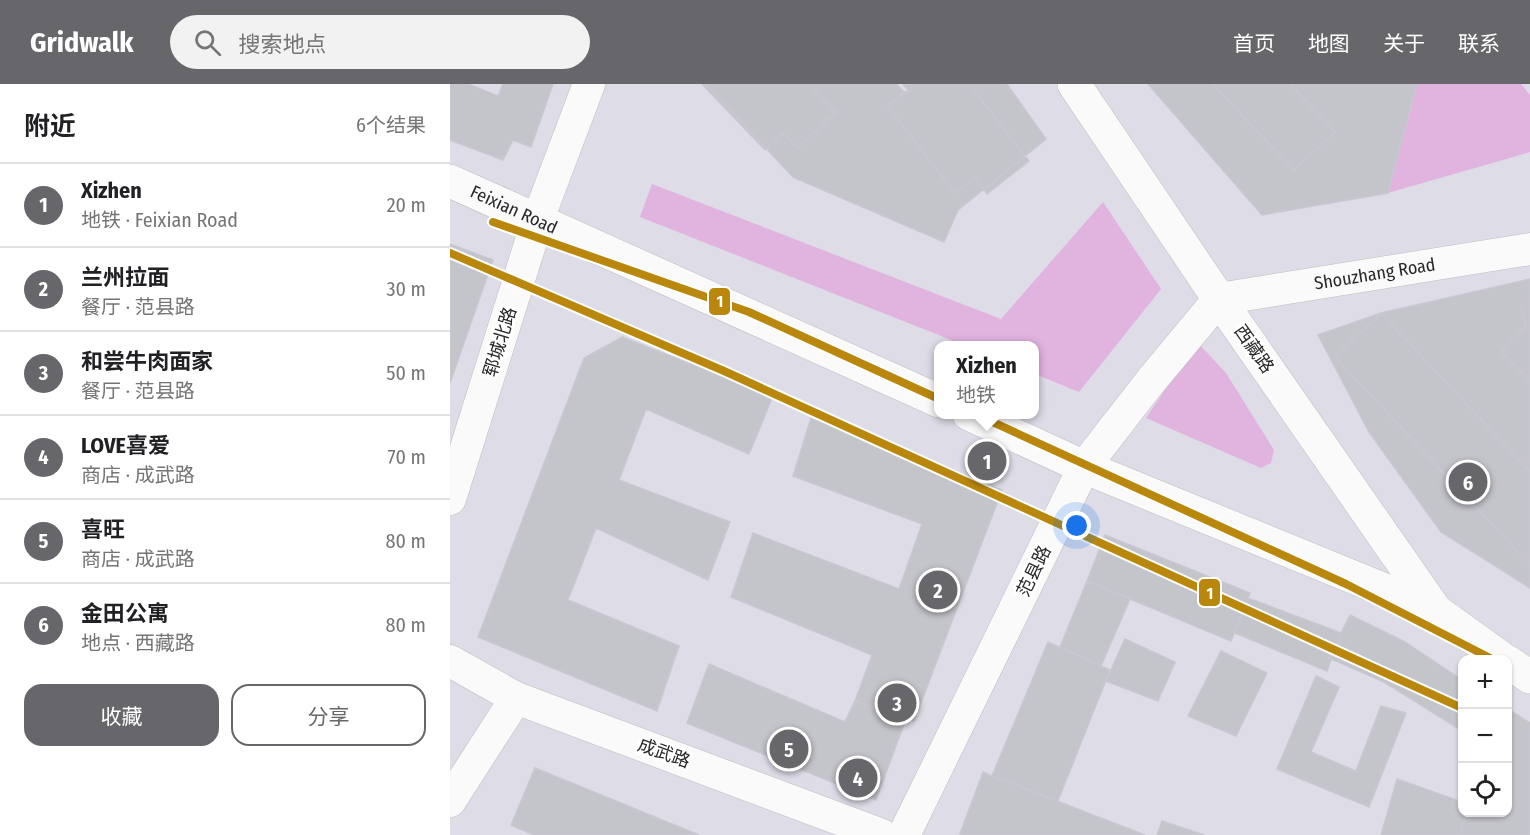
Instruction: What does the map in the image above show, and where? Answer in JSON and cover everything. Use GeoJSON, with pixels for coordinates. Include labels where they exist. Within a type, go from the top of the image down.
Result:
{"type":"FeatureCollection","features":[{"type":"Feature","properties":{"kind":"street","name":"郓城北路"},"geometry":{"type":"LineString","coordinates":[[450,499],[538,219],[589,84]]}},
{"type":"Feature","properties":{"kind":"street","name":"西藏路"},"geometry":{"type":"LineString","coordinates":[[1074,84],[1219,299],[1436,611]]}},
{"type":"Feature","properties":{"kind":"street","name":"Feixian Road"},"geometry":{"type":"LineString","coordinates":[[450,181],[934,399]]}},
{"type":"Feature","properties":{"kind":"street","name":"Shouzhang Road"},"geometry":{"type":"LineString","coordinates":[[1219,299],[1530,249]]}},
{"type":"Feature","properties":{"kind":"street","name":"范县路"},"geometry":{"type":"LineString","coordinates":[[904,835],[1084,467],[1219,299]]}},
{"type":"Feature","properties":{"kind":"street"},"geometry":{"type":"LineString","coordinates":[[980,419],[1084,467],[1436,611],[1497,655]]}},
{"type":"Feature","properties":{"kind":"street","name":"成武路"},"geometry":{"type":"LineString","coordinates":[[450,661],[516,698],[882,835]]}},
{"type":"Feature","properties":{"kind":"street"},"geometry":{"type":"LineString","coordinates":[[1512,665],[1530,677]]}},
{"type":"Feature","properties":{"kind":"street"},"geometry":{"type":"LineString","coordinates":[[450,801],[516,698]]}},
{"type":"Feature","properties":{"kind":"shaded area"},"geometry":{"type":"Polygon","coordinates":[[[1417,84],[1521,84],[1530,95],[1530,152],[1388,193],[1417,84]]]}},
{"type":"Feature","properties":{"kind":"shaded area"},"geometry":{"type":"Polygon","coordinates":[[[652,184],[1001,319],[1103,202],[1161,289],[1079,392],[1039,376],[1039,341],[954,341],[640,217],[652,184]]]}},
{"type":"Feature","properties":{"kind":"shaded area"},"geometry":{"type":"Polygon","coordinates":[[[1197,342],[1226,373],[1274,450],[1271,463],[1261,468],[1146,418],[1197,342]]]}},
{"type":"Feature","properties":{"kind":"building"},"geometry":{"type":"Polygon","coordinates":[[[450,84],[468,84],[498,96],[503,84],[553,84],[531,147],[513,140],[503,160],[450,140],[450,84]]]}},
{"type":"Feature","properties":{"kind":"building"},"geometry":{"type":"Polygon","coordinates":[[[702,84],[809,84],[836,112],[798,148],[783,133],[765,150],[702,84]]]}},
{"type":"Feature","properties":{"kind":"building"},"geometry":{"type":"Polygon","coordinates":[[[706,84],[896,84],[906,94],[917,84],[1007,84],[1046,139],[958,210],[944,242],[793,177],[706,84]]]}},
{"type":"Feature","properties":{"kind":"building"},"geometry":{"type":"Polygon","coordinates":[[[903,84],[969,84],[1029,161],[987,194],[975,177],[955,193],[887,106],[908,90],[903,84]]]}},
{"type":"Feature","properties":{"kind":"building"},"geometry":{"type":"Polygon","coordinates":[[[1148,84],[1417,84],[1388,193],[1262,215],[1148,84]]]}},
{"type":"Feature","properties":{"kind":"building"},"geometry":{"type":"Polygon","coordinates":[[[1212,84],[1290,84],[1335,132],[1294,170],[1212,84]]]}},
{"type":"Feature","properties":{"kind":"building"},"geometry":{"type":"Polygon","coordinates":[[[450,244],[493,260],[450,383],[450,244]]]}},
{"type":"Feature","properties":{"kind":"building"},"geometry":{"type":"Polygon","coordinates":[[[1530,279],[1530,588],[1441,532],[1369,432],[1318,335],[1381,313],[1530,279]]]}},
{"type":"Feature","properties":{"kind":"building"},"geometry":{"type":"Polygon","coordinates":[[[1530,303],[1530,381],[1501,352],[1526,326],[1520,306],[1530,303]]]}},
{"type":"Feature","properties":{"kind":"building"},"geometry":{"type":"Polygon","coordinates":[[[1381,313],[1530,472],[1530,565],[1335,357],[1381,313]]]}},
{"type":"Feature","properties":{"kind":"building"},"geometry":{"type":"Polygon","coordinates":[[[622,337],[773,396],[749,454],[646,409],[619,480],[730,522],[708,580],[596,528],[568,600],[679,646],[657,711],[478,637],[584,358],[622,337]]]}},
{"type":"Feature","properties":{"kind":"building"},"geometry":{"type":"Polygon","coordinates":[[[811,418],[1002,490],[914,721],[855,701],[872,655],[731,597],[753,533],[899,589],[922,524],[793,476],[811,418]]]}},
{"type":"Feature","properties":{"kind":"building"},"geometry":{"type":"Polygon","coordinates":[[[1105,535],[1250,593],[1231,641],[1087,581],[1105,535]]]}},
{"type":"Feature","properties":{"kind":"building"},"geometry":{"type":"Polygon","coordinates":[[[1087,581],[1130,599],[1101,666],[1060,647],[1087,581]]]}},
{"type":"Feature","properties":{"kind":"building"},"geometry":{"type":"Polygon","coordinates":[[[1248,598],[1341,633],[1327,671],[1235,633],[1248,598]]]}},
{"type":"Feature","properties":{"kind":"building"},"geometry":{"type":"Polygon","coordinates":[[[1350,615],[1405,642],[1458,677],[1458,728],[1384,682],[1329,658],[1350,615]]]}},
{"type":"Feature","properties":{"kind":"building"},"geometry":{"type":"Polygon","coordinates":[[[1125,639],[1175,662],[1158,701],[1106,681],[1125,639]]]}},
{"type":"Feature","properties":{"kind":"building"},"geometry":{"type":"Polygon","coordinates":[[[1048,642],[1110,670],[1058,801],[992,776],[1048,642]]]}},
{"type":"Feature","properties":{"kind":"building"},"geometry":{"type":"Polygon","coordinates":[[[1221,651],[1267,673],[1236,736],[1188,716],[1221,651]]]}},
{"type":"Feature","properties":{"kind":"building"},"geometry":{"type":"Polygon","coordinates":[[[709,664],[845,722],[855,701],[906,719],[876,800],[687,723],[709,664]]]}},
{"type":"Feature","properties":{"kind":"building"},"geometry":{"type":"Polygon","coordinates":[[[1316,676],[1339,687],[1311,752],[1356,771],[1381,706],[1406,713],[1369,807],[1277,769],[1316,676]]]}},
{"type":"Feature","properties":{"kind":"building"},"geometry":{"type":"Polygon","coordinates":[[[1512,712],[1530,723],[1530,835],[1460,835],[1465,817],[1512,817],[1512,712]]]}},
{"type":"Feature","properties":{"kind":"building"},"geometry":{"type":"Polygon","coordinates":[[[535,768],[699,835],[534,835],[511,825],[535,768]]]}},
{"type":"Feature","properties":{"kind":"building"},"geometry":{"type":"Polygon","coordinates":[[[983,772],[992,776],[1145,835],[960,834],[983,772]]]}},
{"type":"Feature","properties":{"kind":"building"},"geometry":{"type":"Polygon","coordinates":[[[1397,779],[1458,801],[1458,817],[1465,817],[1460,835],[1381,835],[1397,779]]]}},
{"type":"Feature","properties":{"kind":"building"},"geometry":{"type":"Polygon","coordinates":[[[1162,821],[1204,835],[1157,835],[1162,821]]]}},
{"type":"Feature","properties":{"kind":"transit line","name":"1"},"geometry":{"type":"LineString","coordinates":[[493,222],[749,312],[934,397]]}},
{"type":"Feature","properties":{"kind":"transit line","name":"1"},"geometry":{"type":"LineString","coordinates":[[450,253],[724,371],[1458,706]]}},
{"type":"Feature","properties":{"kind":"transit line","name":"1"},"geometry":{"type":"LineString","coordinates":[[986,419],[1346,584],[1484,655]]}},
{"type":"Feature","properties":{"kind":"place","name":"Xizhen"},"geometry":{"type":"Point","coordinates":[987,461]}},
{"type":"Feature","properties":{"kind":"place","name":"金田公寓"},"geometry":{"type":"Point","coordinates":[1468,482]}},
{"type":"Feature","properties":{"kind":"place","name":"兰州拉面"},"geometry":{"type":"Point","coordinates":[938,590]}},
{"type":"Feature","properties":{"kind":"place","name":"和尝牛肉面家"},"geometry":{"type":"Point","coordinates":[897,703]}},
{"type":"Feature","properties":{"kind":"place","name":"喜旺"},"geometry":{"type":"Point","coordinates":[789,749]}},
{"type":"Feature","properties":{"kind":"place","name":"LOVE喜爱"},"geometry":{"type":"Point","coordinates":[858,778]}}]}
